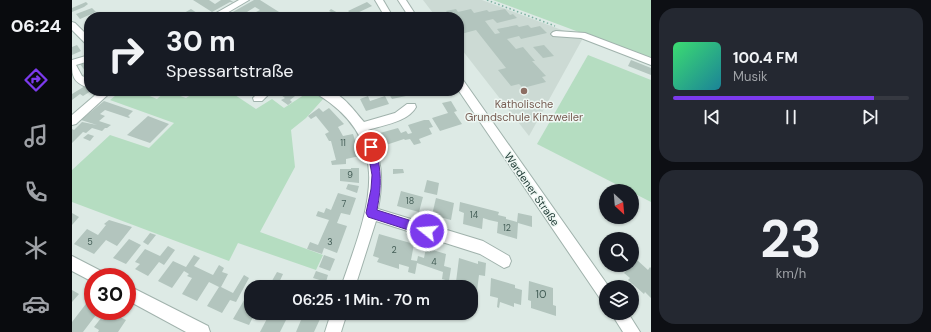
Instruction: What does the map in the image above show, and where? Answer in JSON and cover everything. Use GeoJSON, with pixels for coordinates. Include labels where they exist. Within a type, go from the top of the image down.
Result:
{"type":"FeatureCollection","features":[{"type":"Feature","properties":{"kind":"street"},"geometry":{"type":"LineString","coordinates":[[222,12],[245,0]]}},
{"type":"Feature","properties":{"kind":"street"},"geometry":{"type":"LineString","coordinates":[[379,0],[386,12]]}},
{"type":"Feature","properties":{"kind":"street"},"geometry":{"type":"LineString","coordinates":[[402,0],[410,12]]}},
{"type":"Feature","properties":{"kind":"street"},"geometry":{"type":"LineString","coordinates":[[72,25],[84,37]]}},
{"type":"Feature","properties":{"kind":"street"},"geometry":{"type":"LineString","coordinates":[[558,31],[582,36],[651,62]]}},
{"type":"Feature","properties":{"kind":"street"},"geometry":{"type":"LineString","coordinates":[[84,60],[72,64],[78,78],[84,81]]}},
{"type":"Feature","properties":{"kind":"street","name":"Wardener Straße"},"geometry":{"type":"LineString","coordinates":[[464,90],[599,284]]}},
{"type":"Feature","properties":{"kind":"street"},"geometry":{"type":"LineString","coordinates":[[72,121],[101,96]]}},
{"type":"Feature","properties":{"kind":"street"},"geometry":{"type":"LineString","coordinates":[[329,96],[344,106],[362,127],[371,147],[376,175],[376,189],[371,213],[350,280]]}},
{"type":"Feature","properties":{"kind":"street"},"geometry":{"type":"LineString","coordinates":[[362,127],[399,116],[411,107]]}},
{"type":"Feature","properties":{"kind":"street"},"geometry":{"type":"LineString","coordinates":[[371,213],[484,248],[504,261]]}},
{"type":"Feature","properties":{"kind":"street"},"geometry":{"type":"LineString","coordinates":[[72,263],[84,269]]}},
{"type":"Feature","properties":{"kind":"street"},"geometry":{"type":"LineString","coordinates":[[136,297],[202,332]]}},
{"type":"Feature","properties":{"kind":"street"},"geometry":{"type":"LineString","coordinates":[[333,332],[337,320]]}},
{"type":"Feature","properties":{"kind":"street"},"geometry":{"type":"LineString","coordinates":[[624,320],[632,332]]}},
{"type":"Feature","properties":{"kind":"path"},"geometry":{"type":"LineString","coordinates":[[487,0],[558,31]]}},
{"type":"Feature","properties":{"kind":"shaded area","name":"Katholische Grundschule Kinzweiler"},"geometry":{"type":"Polygon","coordinates":[[[423,0],[482,0],[583,38],[529,136],[464,52],[464,12],[432,12],[423,0]]]}},
{"type":"Feature","properties":{"kind":"green space"},"geometry":{"type":"Polygon","coordinates":[[[493,0],[651,0],[651,59],[493,0]]]}},
{"type":"Feature","properties":{"kind":"green space"},"geometry":{"type":"Polygon","coordinates":[[[588,55],[651,80],[651,202],[639,196],[639,184],[616,184],[537,144],[588,55]]]}},
{"type":"Feature","properties":{"kind":"green space"},"geometry":{"type":"Polygon","coordinates":[[[115,96],[150,96],[157,99],[160,96],[180,96],[186,98],[189,96],[236,96],[256,109],[272,99],[284,108],[302,96],[321,96],[324,98],[306,118],[291,130],[295,167],[260,232],[323,255],[316,270],[238,243],[229,261],[72,202],[72,170],[110,135],[149,148],[174,123],[110,100],[115,96]]]}},
{"type":"Feature","properties":{"kind":"building"},"geometry":{"type":"Polygon","coordinates":[[[193,0],[209,0],[215,4],[221,0],[230,0],[235,3],[230,2],[212,12],[193,0]]]}},
{"type":"Feature","properties":{"kind":"building"},"geometry":{"type":"Polygon","coordinates":[[[254,0],[260,0],[279,12],[256,12],[260,10],[255,7],[247,12],[233,12],[254,0]]]}},
{"type":"Feature","properties":{"kind":"building"},"geometry":{"type":"Polygon","coordinates":[[[86,2],[88,4],[84,7],[72,12],[72,8],[86,2]]]}},
{"type":"Feature","properties":{"kind":"building"},"geometry":{"type":"Polygon","coordinates":[[[367,2],[372,6],[359,12],[348,11],[367,2]]]}},
{"type":"Feature","properties":{"kind":"building"},"geometry":{"type":"Polygon","coordinates":[[[92,8],[96,12],[84,12],[84,17],[80,19],[76,14],[92,8]]]}},
{"type":"Feature","properties":{"kind":"building"},"geometry":{"type":"Polygon","coordinates":[[[191,9],[196,12],[186,12],[191,9]]]}},
{"type":"Feature","properties":{"kind":"building"},"geometry":{"type":"Polygon","coordinates":[[[331,9],[336,12],[331,12],[329,11],[331,9]]]}},
{"type":"Feature","properties":{"kind":"building"},"geometry":{"type":"Polygon","coordinates":[[[456,9],[458,12],[447,12],[446,11],[456,9]]]}},
{"type":"Feature","properties":{"kind":"building"},"geometry":{"type":"Polygon","coordinates":[[[471,9],[474,13],[487,10],[489,12],[505,9],[510,15],[513,14],[517,18],[497,23],[493,19],[485,21],[495,34],[500,33],[497,29],[517,25],[519,27],[528,25],[531,28],[540,26],[547,33],[521,39],[519,36],[507,39],[516,49],[523,47],[535,61],[532,61],[546,76],[542,77],[546,82],[523,88],[519,84],[511,86],[498,70],[506,68],[476,30],[464,33],[464,12],[458,12],[471,9]]]}},
{"type":"Feature","properties":{"kind":"building"},"geometry":{"type":"Polygon","coordinates":[[[77,45],[81,51],[72,55],[72,47],[77,45]]]}},
{"type":"Feature","properties":{"kind":"building"},"geometry":{"type":"Polygon","coordinates":[[[544,45],[554,56],[543,58],[533,47],[544,45]]]}},
{"type":"Feature","properties":{"kind":"building"},"geometry":{"type":"Polygon","coordinates":[[[631,60],[651,68],[651,75],[628,66],[631,60]]]}},
{"type":"Feature","properties":{"kind":"building"},"geometry":{"type":"Polygon","coordinates":[[[84,62],[84,69],[80,64],[84,62]]]}},
{"type":"Feature","properties":{"kind":"building"},"geometry":{"type":"Polygon","coordinates":[[[84,87],[83,96],[80,94],[72,100],[72,94],[84,87]]]}},
{"type":"Feature","properties":{"kind":"building"},"geometry":{"type":"Polygon","coordinates":[[[282,96],[295,96],[290,100],[292,102],[288,105],[281,100],[285,98],[282,96]]]}},
{"type":"Feature","properties":{"kind":"building"},"geometry":{"type":"Polygon","coordinates":[[[368,96],[370,101],[385,96],[389,104],[366,111],[360,99],[368,96]]]}},
{"type":"Feature","properties":{"kind":"building"},"geometry":{"type":"Polygon","coordinates":[[[390,96],[406,96],[392,99],[390,96]]]}},
{"type":"Feature","properties":{"kind":"building"},"geometry":{"type":"Polygon","coordinates":[[[104,101],[133,111],[128,116],[130,117],[129,118],[105,110],[100,114],[105,116],[99,121],[111,125],[102,131],[92,128],[86,133],[83,132],[72,143],[72,129],[74,130],[82,122],[97,125],[81,120],[104,101]]]}},
{"type":"Feature","properties":{"kind":"building"},"geometry":{"type":"Polygon","coordinates":[[[451,101],[457,111],[454,112],[462,124],[440,131],[432,118],[448,113],[442,103],[451,101]]]}},
{"type":"Feature","properties":{"kind":"building"},"geometry":{"type":"Polygon","coordinates":[[[319,108],[323,112],[329,108],[344,124],[338,127],[343,136],[353,134],[360,156],[346,159],[346,164],[332,165],[331,161],[336,160],[331,141],[329,141],[325,134],[329,132],[316,116],[311,119],[308,116],[319,108]]]}},
{"type":"Feature","properties":{"kind":"building"},"geometry":{"type":"Polygon","coordinates":[[[148,116],[169,124],[150,143],[127,135],[148,116]]]}},
{"type":"Feature","properties":{"kind":"building"},"geometry":{"type":"Polygon","coordinates":[[[429,120],[433,127],[429,128],[432,134],[419,139],[421,143],[414,145],[410,139],[404,139],[386,145],[380,133],[398,128],[401,133],[406,131],[408,134],[412,133],[408,125],[429,120]]]}},
{"type":"Feature","properties":{"kind":"building"},"geometry":{"type":"Polygon","coordinates":[[[88,134],[94,136],[90,141],[83,138],[88,134]]]}},
{"type":"Feature","properties":{"kind":"building"},"geometry":{"type":"Polygon","coordinates":[[[359,168],[359,183],[340,181],[340,169],[359,168]]]}},
{"type":"Feature","properties":{"kind":"building"},"geometry":{"type":"Polygon","coordinates":[[[393,169],[403,169],[404,173],[393,174],[393,169]]]}},
{"type":"Feature","properties":{"kind":"building"},"geometry":{"type":"Polygon","coordinates":[[[427,180],[439,183],[437,195],[424,192],[427,180]]]}},
{"type":"Feature","properties":{"kind":"building"},"geometry":{"type":"Polygon","coordinates":[[[348,184],[359,186],[357,193],[346,189],[348,184]]]}},
{"type":"Feature","properties":{"kind":"building"},"geometry":{"type":"Polygon","coordinates":[[[401,191],[423,197],[419,212],[397,206],[401,191]]]}},
{"type":"Feature","properties":{"kind":"building"},"geometry":{"type":"Polygon","coordinates":[[[338,193],[356,198],[350,215],[341,213],[337,223],[347,226],[337,253],[324,248],[322,254],[307,249],[310,242],[318,245],[329,220],[316,216],[318,211],[324,213],[326,208],[331,210],[338,193]]]}},
{"type":"Feature","properties":{"kind":"building"},"geometry":{"type":"Polygon","coordinates":[[[436,198],[454,203],[451,220],[432,215],[436,198]]]}},
{"type":"Feature","properties":{"kind":"building"},"geometry":{"type":"Polygon","coordinates":[[[460,202],[499,212],[498,215],[517,222],[518,213],[532,216],[532,227],[518,223],[517,239],[497,233],[498,222],[483,218],[482,229],[463,224],[464,213],[459,211],[460,202]]]}},
{"type":"Feature","properties":{"kind":"building"},"geometry":{"type":"Polygon","coordinates":[[[72,213],[79,217],[72,225],[72,213]]]}},
{"type":"Feature","properties":{"kind":"building"},"geometry":{"type":"Polygon","coordinates":[[[109,220],[132,227],[117,246],[106,240],[94,254],[74,244],[87,229],[98,235],[106,225],[104,224],[109,220]]]}},
{"type":"Feature","properties":{"kind":"building"},"geometry":{"type":"Polygon","coordinates":[[[150,233],[156,235],[148,245],[143,242],[150,233]]]}},
{"type":"Feature","properties":{"kind":"building"},"geometry":{"type":"Polygon","coordinates":[[[379,234],[414,244],[411,260],[417,261],[418,256],[424,258],[426,248],[446,254],[444,266],[451,268],[449,280],[442,279],[443,272],[417,263],[415,274],[408,272],[409,267],[399,264],[399,269],[377,262],[379,258],[373,256],[379,234]]]}},
{"type":"Feature","properties":{"kind":"building"},"geometry":{"type":"Polygon","coordinates":[[[129,239],[141,245],[126,264],[113,258],[129,239]]]}},
{"type":"Feature","properties":{"kind":"building"},"geometry":{"type":"Polygon","coordinates":[[[168,246],[175,250],[164,265],[159,262],[148,276],[136,270],[140,264],[135,262],[145,249],[160,256],[168,246]]]}},
{"type":"Feature","properties":{"kind":"building"},"geometry":{"type":"Polygon","coordinates":[[[194,255],[200,258],[194,266],[213,275],[219,265],[224,268],[222,272],[228,274],[221,287],[233,293],[244,275],[249,278],[248,280],[244,280],[244,287],[236,302],[230,300],[222,313],[207,306],[219,287],[209,282],[197,301],[182,294],[192,278],[187,276],[189,274],[184,271],[172,288],[158,281],[173,261],[186,267],[194,255]]]}},
{"type":"Feature","properties":{"kind":"building"},"geometry":{"type":"Polygon","coordinates":[[[324,255],[335,259],[330,271],[319,267],[324,255]]]}},
{"type":"Feature","properties":{"kind":"building"},"geometry":{"type":"Polygon","coordinates":[[[459,258],[478,264],[478,261],[486,263],[485,276],[479,275],[478,283],[478,280],[456,280],[459,258]]]}},
{"type":"Feature","properties":{"kind":"building"},"geometry":{"type":"Polygon","coordinates":[[[639,262],[648,270],[650,267],[651,298],[645,292],[644,294],[639,290],[639,280],[628,280],[630,278],[624,273],[639,272],[639,262]]]}},
{"type":"Feature","properties":{"kind":"building"},"geometry":{"type":"Polygon","coordinates":[[[316,271],[328,275],[327,280],[313,278],[316,271]]]}},
{"type":"Feature","properties":{"kind":"building"},"geometry":{"type":"Polygon","coordinates":[[[277,272],[283,274],[280,280],[272,280],[277,272]]]}},
{"type":"Feature","properties":{"kind":"building"},"geometry":{"type":"Polygon","coordinates":[[[491,278],[515,285],[515,288],[522,290],[521,305],[514,303],[514,307],[500,302],[499,308],[497,307],[498,298],[490,296],[491,278]]]}},
{"type":"Feature","properties":{"kind":"building"},"geometry":{"type":"Polygon","coordinates":[[[529,281],[553,288],[553,305],[556,306],[556,316],[531,308],[531,301],[528,300],[529,281]]]}},
{"type":"Feature","properties":{"kind":"building"},"geometry":{"type":"Polygon","coordinates":[[[72,290],[79,294],[72,302],[72,290]]]}},
{"type":"Feature","properties":{"kind":"building"},"geometry":{"type":"Polygon","coordinates":[[[244,300],[244,320],[252,320],[249,325],[233,319],[244,300]]]}},
{"type":"Feature","properties":{"kind":"building"},"geometry":{"type":"Polygon","coordinates":[[[84,306],[84,320],[92,320],[83,332],[72,332],[72,322],[84,306]]]}},
{"type":"Feature","properties":{"kind":"building"},"geometry":{"type":"Polygon","coordinates":[[[100,320],[126,320],[118,332],[98,332],[99,330],[94,327],[100,320]]]}},
{"type":"Feature","properties":{"kind":"building"},"geometry":{"type":"Polygon","coordinates":[[[266,320],[286,320],[280,332],[260,332],[266,320]]]}},
{"type":"Feature","properties":{"kind":"building"},"geometry":{"type":"Polygon","coordinates":[[[301,320],[320,320],[314,332],[296,332],[301,320]]]}},
{"type":"Feature","properties":{"kind":"place","name":"Katholische Grundschule Kinzweiler"},"geometry":{"type":"Point","coordinates":[524,91]}},
{"type":"Feature","properties":{"kind":"route"},"geometry":{"type":"LineString","coordinates":[[371,147],[376,175],[376,189],[371,213],[427,231]]}}]}
